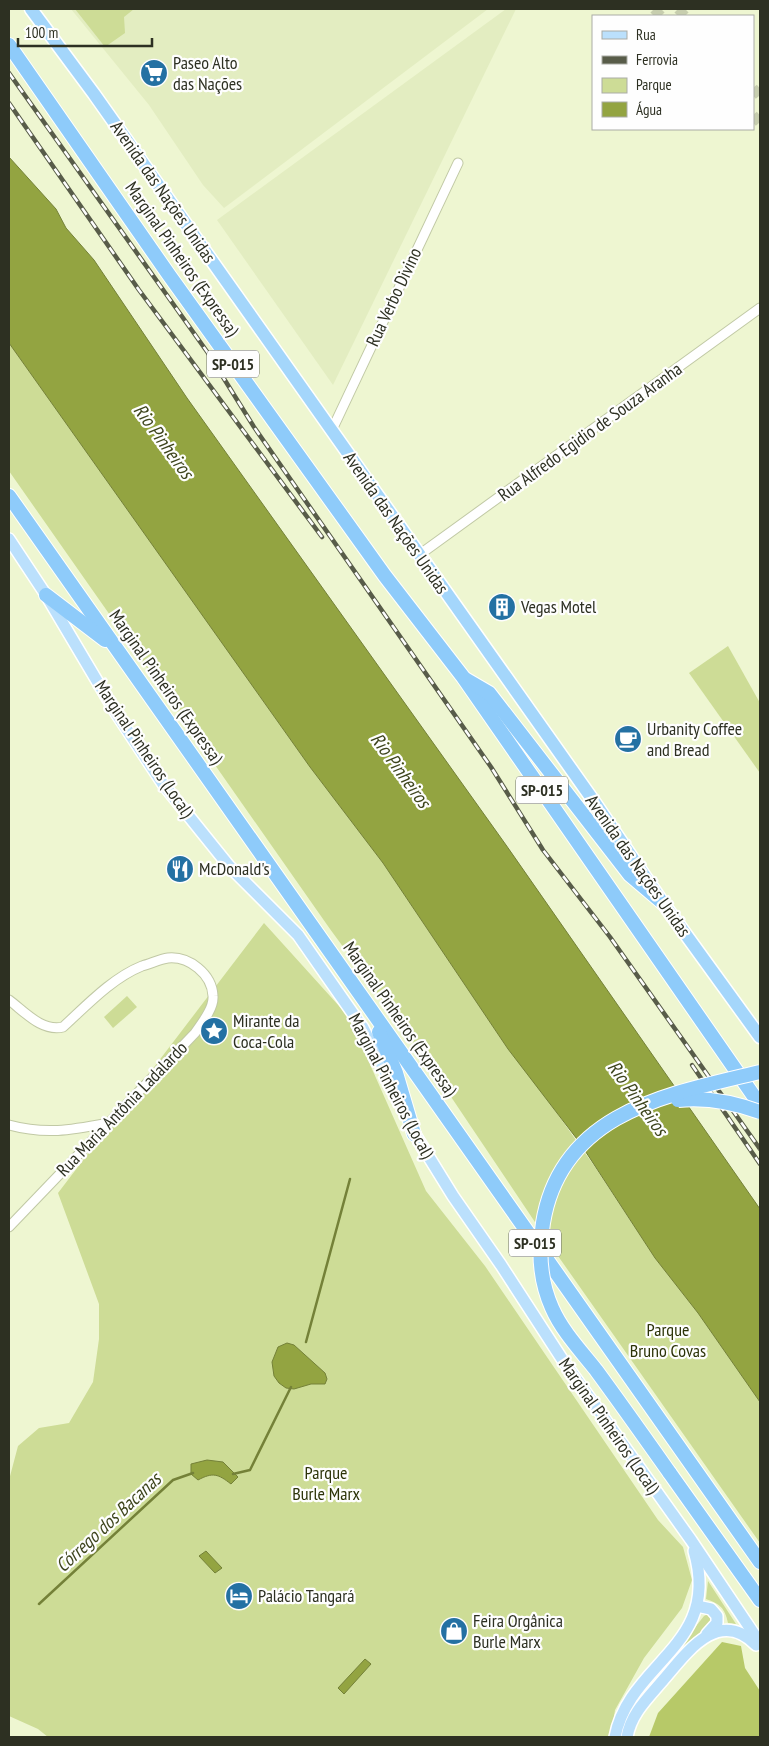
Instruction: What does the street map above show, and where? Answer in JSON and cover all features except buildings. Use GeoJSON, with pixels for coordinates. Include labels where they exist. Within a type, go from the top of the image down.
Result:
{"type":"FeatureCollection","features":[{"type":"Feature","properties":{"kind":"highway","name":"Avenida das Nações Unidas"},"geometry":{"type":"LineString","coordinates":[[31,9],[94,94],[598,808],[663,904],[760,1037]]}},
{"type":"Feature","properties":{"kind":"highway","name":"Marginal Pinheiros (Expressa)"},"geometry":{"type":"LineString","coordinates":[[9,45],[169,275],[385,576],[463,678],[760,1105]]}},
{"type":"Feature","properties":{"kind":"highway","name":"Marginal Pinheiros (Expressa)"},"geometry":{"type":"LineString","coordinates":[[9,496],[760,1562]]}},
{"type":"Feature","properties":{"kind":"highway"},"geometry":{"type":"LineString","coordinates":[[46,595],[117,650]]}},
{"type":"Feature","properties":{"kind":"highway"},"geometry":{"type":"LineString","coordinates":[[463,678],[489,692],[630,875],[663,904]]}},
{"type":"Feature","properties":{"kind":"highway"},"geometry":{"type":"LineString","coordinates":[[369,1008],[396,1073],[414,1134]]}},
{"type":"Feature","properties":{"kind":"highway"},"geometry":{"type":"LineString","coordinates":[[760,1072],[653,1102],[618,1116],[596,1129],[576,1149],[557,1180],[545,1210],[540,1238],[540,1268],[547,1296],[564,1328],[760,1600]]}},
{"type":"Feature","properties":{"kind":"highway"},"geometry":{"type":"LineString","coordinates":[[653,1102],[697,1098],[710,1099],[740,1105],[760,1112]]}},
{"type":"Feature","properties":{"kind":"main road","name":"Marginal Pinheiros (Local)"},"geometry":{"type":"LineString","coordinates":[[9,539],[46,595],[116,713],[163,784],[229,866],[298,935],[347,1002],[382,1062],[414,1134],[562,1359],[691,1540],[760,1644]]}},
{"type":"Feature","properties":{"kind":"main road"},"geometry":{"type":"LineString","coordinates":[[615,1737],[621,1715],[690,1624],[697,1606],[701,1580],[691,1540]]}},
{"type":"Feature","properties":{"kind":"main road"},"geometry":{"type":"LineString","coordinates":[[627,1737],[637,1711],[688,1651],[715,1626],[717,1616],[711,1610],[697,1606]]}},
{"type":"Feature","properties":{"kind":"main road"},"geometry":{"type":"LineString","coordinates":[[704,1637],[720,1631],[734,1631],[747,1637],[760,1650]]}},
{"type":"Feature","properties":{"kind":"street","name":"Rua Verbo Divino"},"geometry":{"type":"LineString","coordinates":[[331,432],[458,163]]}},
{"type":"Feature","properties":{"kind":"street","name":"Rua Alfredo Egidio de Souza Aranha"},"geometry":{"type":"LineString","coordinates":[[419,555],[760,308]]}},
{"type":"Feature","properties":{"kind":"street","name":"Rua Maria Antônia Ladalardo"},"geometry":{"type":"LineString","coordinates":[[9,1000],[53,1029],[63,1027],[117,980],[140,967],[169,958],[191,963],[207,974],[214,996],[206,1018],[195,1033],[9,1227]]}},
{"type":"Feature","properties":{"kind":"street"},"geometry":{"type":"LineString","coordinates":[[9,1125],[37,1132],[56,1132],[109,1124]]}},
{"type":"Feature","properties":{"kind":"shaded area"},"geometry":{"type":"Polygon","coordinates":[[[71,9],[488,9],[224,208],[203,185],[149,105],[71,9]]]}},
{"type":"Feature","properties":{"kind":"shaded area"},"geometry":{"type":"Polygon","coordinates":[[[506,9],[516,9],[333,385],[217,220],[506,9]]]}},
{"type":"Feature","properties":{"kind":"shaded area"},"geometry":{"type":"Polygon","coordinates":[[[722,1642],[741,1646],[745,1668],[760,1691],[760,1737],[649,1737],[658,1713],[722,1642]]]}},
{"type":"Feature","properties":{"kind":"green space"},"geometry":{"type":"Polygon","coordinates":[[[75,9],[134,9],[124,17],[125,33],[105,47],[75,9]]]}},
{"type":"Feature","properties":{"kind":"green space","name":"Parque Bruno Covas"},"geometry":{"type":"Polygon","coordinates":[[[9,343],[310,767],[383,863],[508,1049],[537,1085],[595,1167],[655,1258],[698,1313],[760,1402],[760,1543],[551,1246],[429,1064],[330,929],[9,471],[9,343]]]}},
{"type":"Feature","properties":{"kind":"green space"},"geometry":{"type":"Polygon","coordinates":[[[728,646],[760,703],[760,773],[689,673],[728,646]]]}},
{"type":"Feature","properties":{"kind":"green space","name":"Parque Burle Marx"},"geometry":{"type":"Polygon","coordinates":[[[264,923],[349,1017],[426,1191],[485,1266],[658,1520],[683,1547],[692,1580],[682,1608],[644,1658],[615,1710],[611,1737],[48,1737],[38,1729],[9,1716],[9,1480],[18,1446],[39,1428],[69,1423],[93,1382],[99,1339],[99,1304],[58,1193],[264,923]]]}},
{"type":"Feature","properties":{"kind":"green space"},"geometry":{"type":"Polygon","coordinates":[[[127,996],[137,1007],[113,1028],[104,1017],[127,996]]]}},
{"type":"Feature","properties":{"kind":"green space"},"geometry":{"type":"Polygon","coordinates":[[[708,1581],[736,1624],[728,1623],[721,1607],[706,1599],[708,1581]]]}},
{"type":"Feature","properties":{"kind":"green space"},"geometry":{"type":"Polygon","coordinates":[[[708,1614],[714,1621],[707,1630],[674,1654],[704,1616],[708,1614]]]}},
{"type":"Feature","properties":{"kind":"water","name":"Rio Pinheiros"},"geometry":{"type":"Polygon","coordinates":[[[9,157],[56,209],[66,228],[94,260],[187,398],[506,845],[760,1209],[760,1402],[698,1313],[655,1258],[580,1143],[508,1049],[383,863],[310,767],[9,343],[9,157]]]}},
{"type":"Feature","properties":{"kind":"water"},"geometry":{"type":"Polygon","coordinates":[[[287,1343],[294,1345],[325,1373],[327,1379],[325,1384],[311,1384],[294,1389],[286,1388],[279,1383],[274,1376],[272,1362],[278,1347],[287,1343]]]}},
{"type":"Feature","properties":{"kind":"water"},"geometry":{"type":"Polygon","coordinates":[[[207,1460],[223,1462],[238,1477],[231,1484],[215,1475],[198,1480],[191,1474],[191,1464],[207,1460]]]}},
{"type":"Feature","properties":{"kind":"water"},"geometry":{"type":"Polygon","coordinates":[[[206,1551],[222,1568],[215,1573],[199,1556],[206,1551]]]}},
{"type":"Feature","properties":{"kind":"water"},"geometry":{"type":"Polygon","coordinates":[[[365,1659],[371,1664],[344,1694],[338,1688],[365,1659]]]}},
{"type":"Feature","properties":{"kind":"waterway","name":"Córrego dos Bacanas"},"geometry":{"type":"LineString","coordinates":[[306,1342],[350,1179]]}},
{"type":"Feature","properties":{"kind":"waterway","name":"Córrego dos Bacanas"},"geometry":{"type":"LineString","coordinates":[[233,1474],[250,1470],[291,1387]]}},
{"type":"Feature","properties":{"kind":"waterway","name":"Córrego dos Bacanas"},"geometry":{"type":"LineString","coordinates":[[39,1604],[173,1480],[193,1473]]}},
{"type":"Feature","properties":{"kind":"tunnel"},"geometry":{"type":"LineString","coordinates":[[654,9],[660,15]]}},
{"type":"Feature","properties":{"kind":"tunnel"},"geometry":{"type":"LineString","coordinates":[[678,9],[684,15]]}},
{"type":"Feature","properties":{"kind":"tunnel"},"geometry":{"type":"LineString","coordinates":[[754,89],[760,96]]}},
{"type":"Feature","properties":{"kind":"tunnel"},"geometry":{"type":"LineString","coordinates":[[754,116],[760,123]]}},
{"type":"Feature","properties":{"kind":"railway"},"geometry":{"type":"LineString","coordinates":[[9,73],[208,353],[254,427],[491,767],[543,850],[610,937],[760,1149]]}},
{"type":"Feature","properties":{"kind":"railway"},"geometry":{"type":"LineString","coordinates":[[9,103],[139,290],[322,537]]}},
{"type":"Feature","properties":{"kind":"railway"},"geometry":{"type":"LineString","coordinates":[[692,1065],[760,1164]]}},
{"type":"Feature","properties":{"kind":"place","name":"Paseo Alto das Nações"},"geometry":{"type":"Point","coordinates":[154,73]}},
{"type":"Feature","properties":{"kind":"place","name":"Vegas Motel"},"geometry":{"type":"Point","coordinates":[502,607]}},
{"type":"Feature","properties":{"kind":"place","name":"Urbanity Coffee and Bread"},"geometry":{"type":"Point","coordinates":[628,739]}},
{"type":"Feature","properties":{"kind":"place","name":"McDonald's"},"geometry":{"type":"Point","coordinates":[180,869]}},
{"type":"Feature","properties":{"kind":"place","name":"Mirante da Coca-Cola"},"geometry":{"type":"Point","coordinates":[214,1031]}},
{"type":"Feature","properties":{"kind":"place","name":"Palácio Tangará"},"geometry":{"type":"Point","coordinates":[239,1596]}},
{"type":"Feature","properties":{"kind":"place","name":"Feira Orgânica Burle Marx"},"geometry":{"type":"Point","coordinates":[454,1631]}}]}
